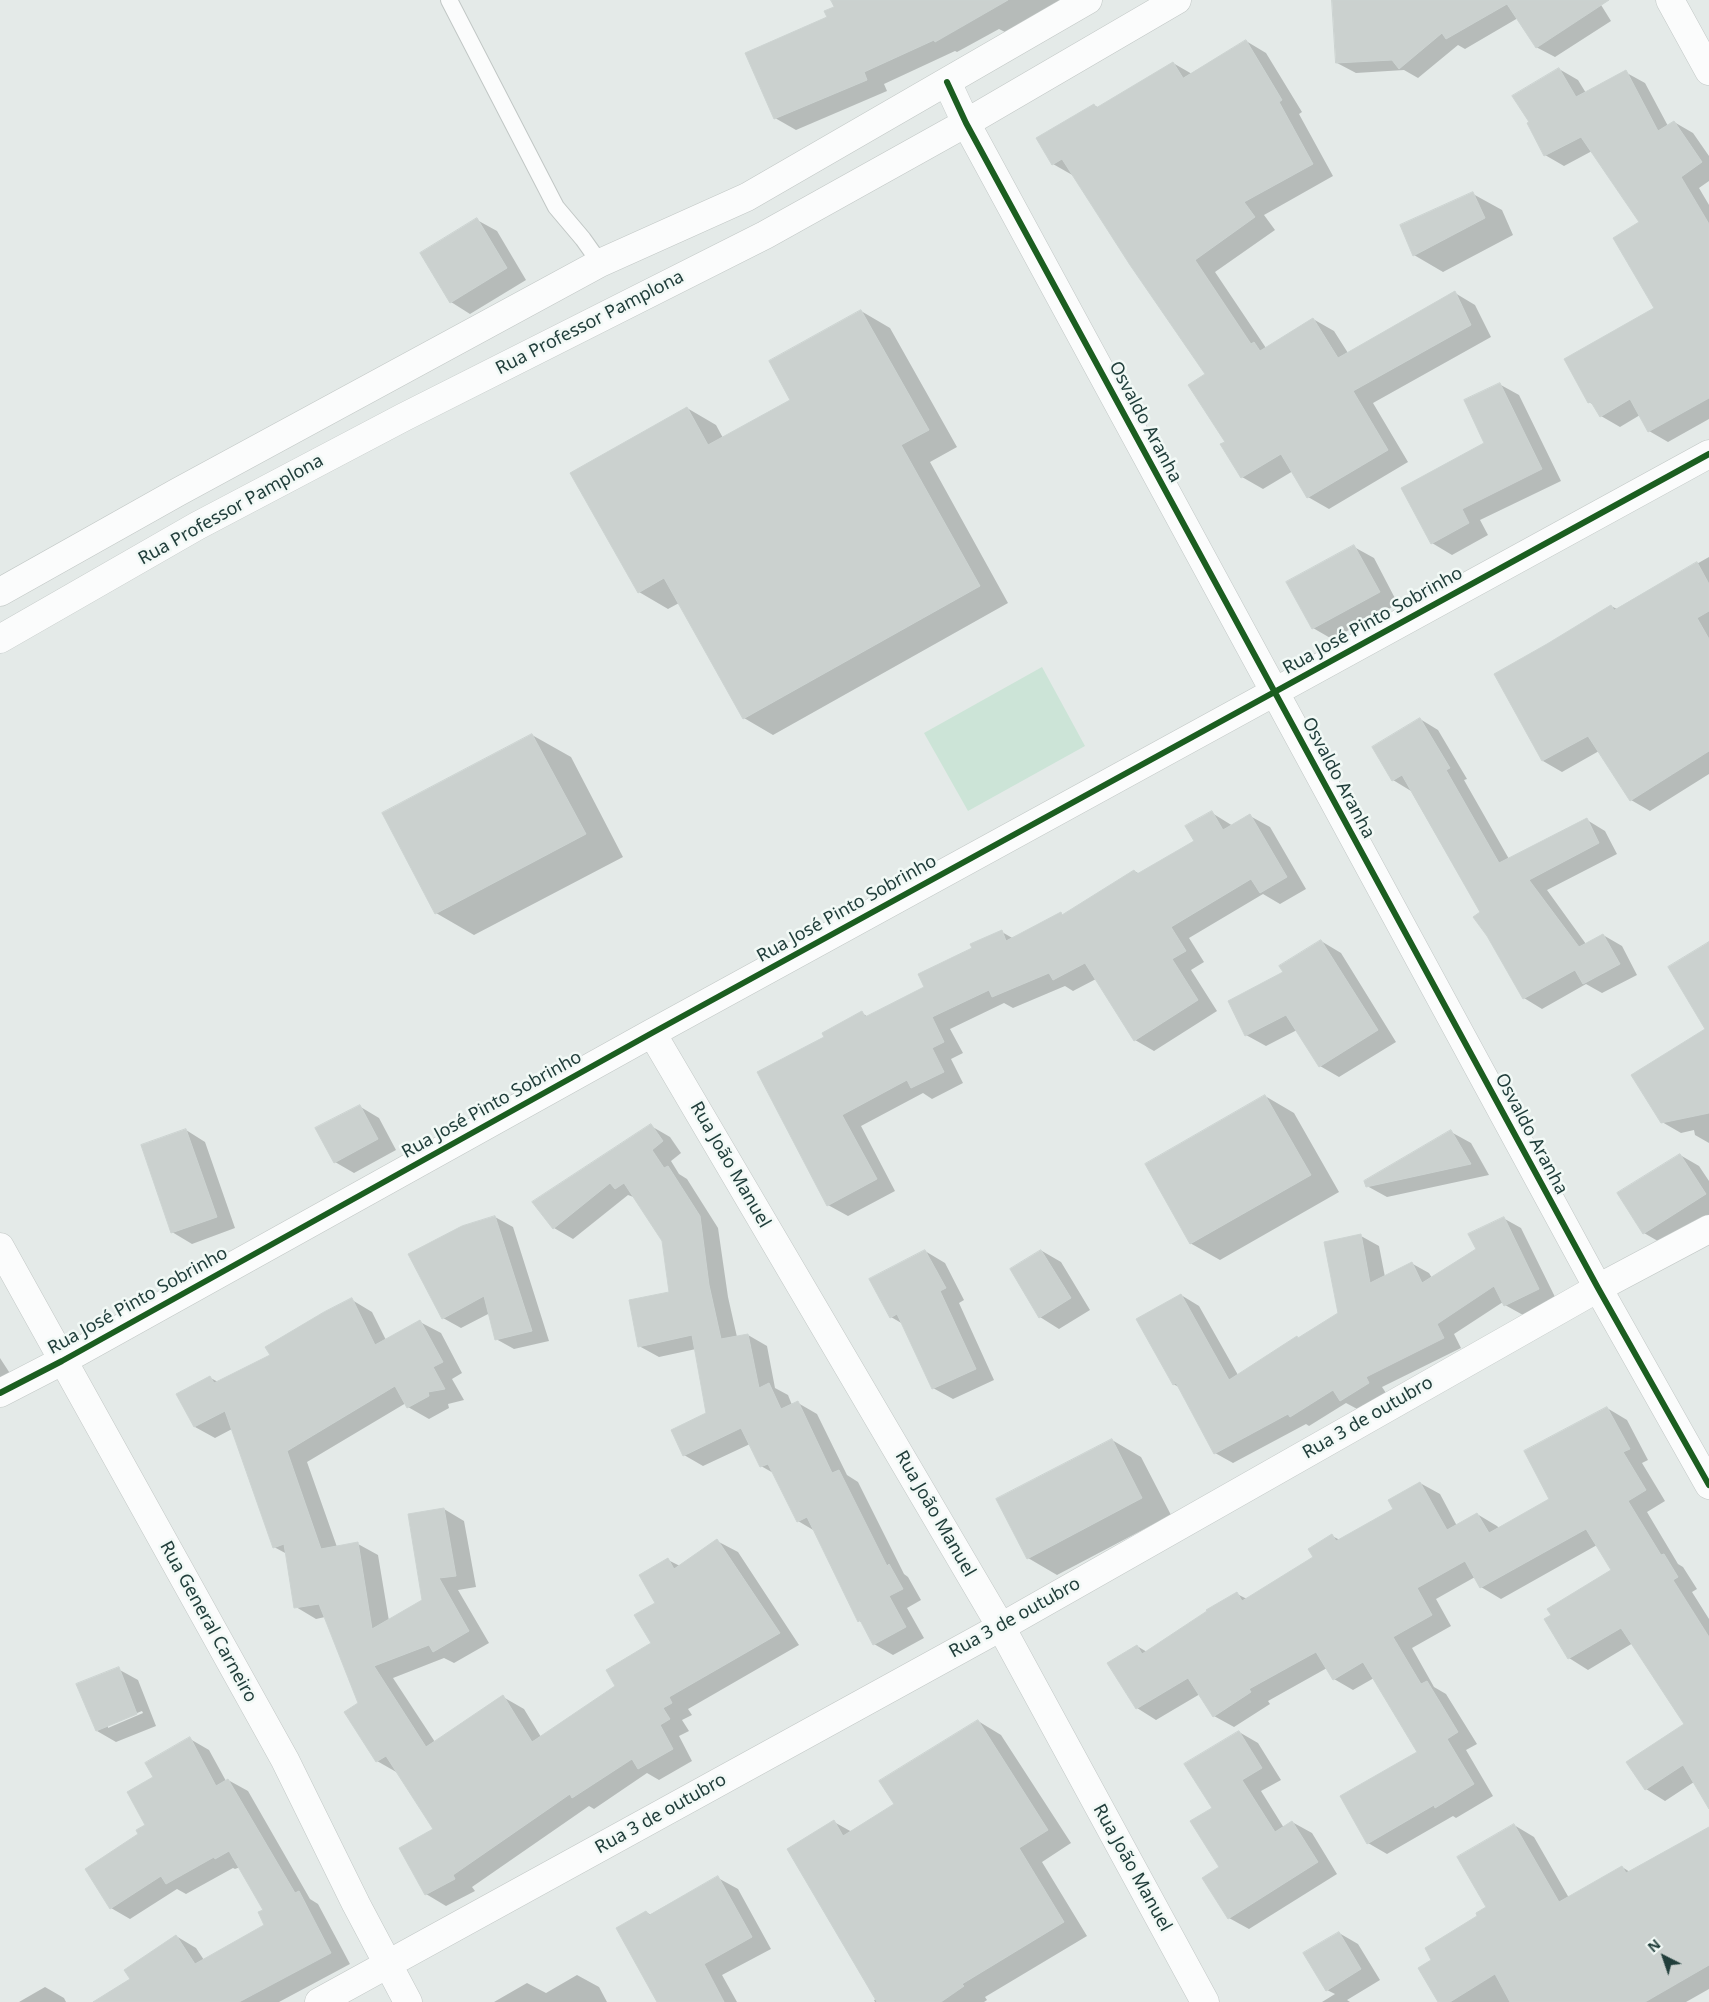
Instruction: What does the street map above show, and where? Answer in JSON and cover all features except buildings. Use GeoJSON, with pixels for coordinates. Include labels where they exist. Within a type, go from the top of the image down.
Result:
{"type":"FeatureCollection","features":[{"type":"Feature","properties":{"kind":"street"},"geometry":{"type":"LineString","coordinates":[[0,592],[178,492],[600,263],[747,197],[1088,0]]}},
{"type":"Feature","properties":{"kind":"street","name":"Rua Professor Pamplona"},"geometry":{"type":"LineString","coordinates":[[0,639],[197,526],[404,416],[765,235],[966,123],[1177,0]]}},
{"type":"Feature","properties":{"kind":"street"},"geometry":{"type":"LineString","coordinates":[[1670,0],[1709,71]]}},
{"type":"Feature","properties":{"kind":"street","name":"Osvaldo Aranha"},"geometry":{"type":"LineString","coordinates":[[947,82],[966,123],[1598,1288],[1709,1485]]}},
{"type":"Feature","properties":{"kind":"street"},"geometry":{"type":"LineString","coordinates":[[747,197],[765,235]]}},
{"type":"Feature","properties":{"kind":"street","name":"Rua José Pinto Sobrinho"},"geometry":{"type":"LineString","coordinates":[[0,1393],[652,1033],[1709,454]]}},
{"type":"Feature","properties":{"kind":"street"},"geometry":{"type":"LineString","coordinates":[[178,492],[197,526]]}},
{"type":"Feature","properties":{"kind":"street","name":"Rua João Manuel"},"geometry":{"type":"LineString","coordinates":[[652,1033],[1001,1626],[1205,2002]]}},
{"type":"Feature","properties":{"kind":"street","name":"Rua 3 de outubro"},"geometry":{"type":"LineString","coordinates":[[319,2002],[1001,1626],[1598,1288],[1709,1229]]}},
{"type":"Feature","properties":{"kind":"street","name":"Rua General Carneiro"},"geometry":{"type":"LineString","coordinates":[[0,1247],[285,1760],[356,1904],[408,2002]]}},
{"type":"Feature","properties":{"kind":"lane"},"geometry":{"type":"LineString","coordinates":[[449,0],[556,207],[600,263]]}},
{"type":"Feature","properties":{"kind":"green space"},"geometry":{"type":"Polygon","coordinates":[[[1042,667],[1085,746],[968,811],[924,733],[1042,667]]]}},
{"type":"Feature","properties":{"kind":"cycle path"},"geometry":{"type":"LineString","coordinates":[[947,82],[966,123],[1598,1288],[1709,1485]]}},
{"type":"Feature","properties":{"kind":"cycle path"},"geometry":{"type":"LineString","coordinates":[[0,1393],[62,1361],[652,1033],[1709,454]]}}]}
